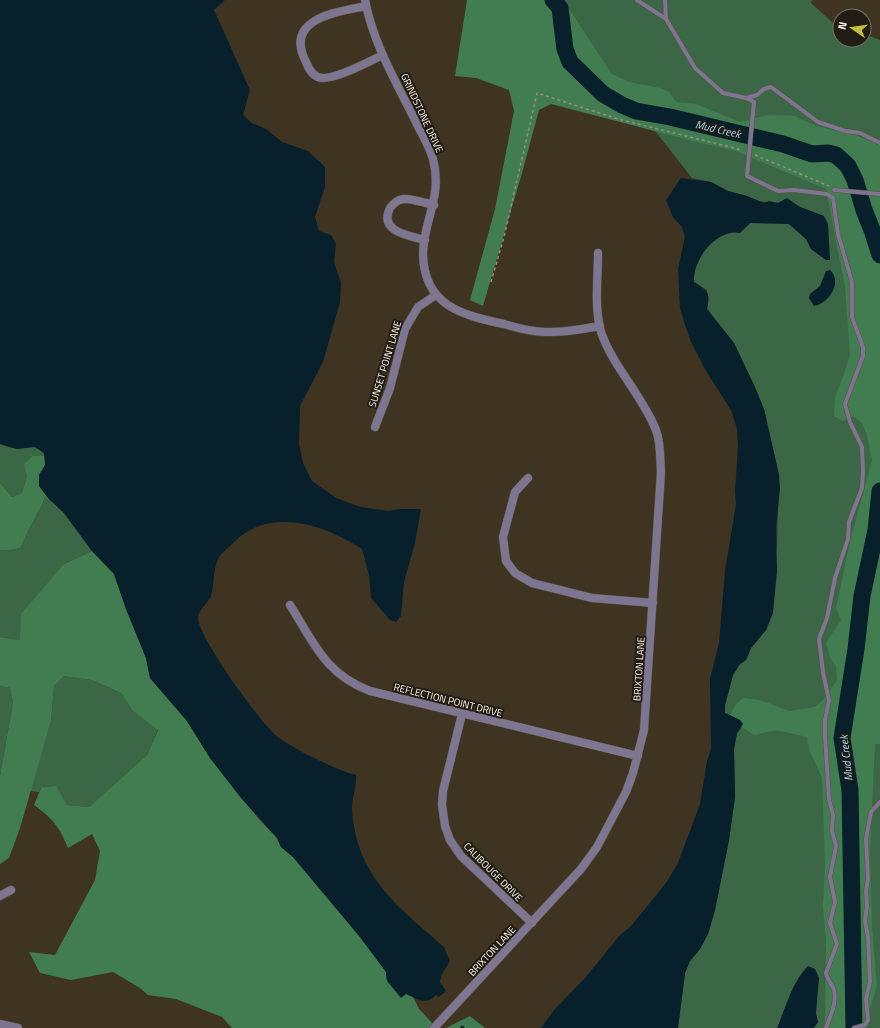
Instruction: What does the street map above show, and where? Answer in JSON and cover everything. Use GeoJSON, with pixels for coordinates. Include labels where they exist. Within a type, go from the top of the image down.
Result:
{"type":"FeatureCollection","features":[{"type":"Feature","properties":{"kind":"street","name":"GRINDSTONE DRIVE"},"geometry":{"type":"LineString","coordinates":[[383,55],[328,78],[321,78],[313,73],[304,60],[302,51],[303,35],[310,24],[321,16],[366,3],[383,55],[433,158],[436,186],[434,205],[423,253],[425,269],[436,295]]}},
{"type":"Feature","properties":{"kind":"street"},"geometry":{"type":"LineString","coordinates":[[425,240],[403,234],[392,228],[389,223],[389,211],[395,203],[403,199],[434,205]]}},
{"type":"Feature","properties":{"kind":"street","name":"BRIXTON LANE"},"geometry":{"type":"LineString","coordinates":[[434,1028],[581,869],[597,847],[620,805],[638,756],[645,722],[661,472],[658,441],[650,419],[609,349],[600,326],[598,313],[598,253]]}},
{"type":"Feature","properties":{"kind":"street"},"geometry":{"type":"LineString","coordinates":[[436,295],[443,302],[461,314],[528,330],[544,333],[600,326]]}},
{"type":"Feature","properties":{"kind":"street","name":"SUNSET POINT LANE"},"geometry":{"type":"LineString","coordinates":[[375,427],[390,388],[405,329],[418,307],[436,295]]}},
{"type":"Feature","properties":{"kind":"street"},"geometry":{"type":"LineString","coordinates":[[528,478],[515,492],[503,538],[506,561],[515,573],[532,583],[592,598],[653,604]]}},
{"type":"Feature","properties":{"kind":"street","name":"REFLECTION POINT DRIVE"},"geometry":{"type":"LineString","coordinates":[[290,605],[323,657],[346,680],[370,691],[638,756]]}},
{"type":"Feature","properties":{"kind":"street","name":"CALIBOUGE DRIVE"},"geometry":{"type":"LineString","coordinates":[[462,714],[443,791],[442,805],[445,826],[450,840],[461,856],[532,923]]}},
{"type":"Feature","properties":{"kind":"street"},"geometry":{"type":"LineString","coordinates":[[0,896],[11,890]]}},
{"type":"Feature","properties":{"kind":"street"},"geometry":{"type":"LineString","coordinates":[[0,1024],[18,1028]]}},
{"type":"Feature","properties":{"kind":"lane"},"geometry":{"type":"LineString","coordinates":[[637,0],[666,19],[695,68],[723,93],[746,98],[754,102]]}},
{"type":"Feature","properties":{"kind":"lane"},"geometry":{"type":"LineString","coordinates":[[656,12],[662,11],[665,2]]}},
{"type":"Feature","properties":{"kind":"lane"},"geometry":{"type":"LineString","coordinates":[[665,2],[666,19]]}},
{"type":"Feature","properties":{"kind":"lane"},"geometry":{"type":"LineString","coordinates":[[746,98],[757,95],[767,87],[774,88],[799,110],[818,122],[845,131],[860,133],[880,143]]}},
{"type":"Feature","properties":{"kind":"lane"},"geometry":{"type":"LineString","coordinates":[[757,95],[754,102],[754,109],[750,123],[746,174],[748,178],[778,190],[794,190],[827,194],[833,198],[838,234],[852,282],[852,317],[863,348],[863,356],[845,404],[850,422],[862,448],[862,488],[850,522],[848,539],[835,578],[827,618],[818,639],[822,672],[829,700],[825,720],[825,736],[829,800],[833,815],[832,831],[836,846],[830,877],[835,902],[830,923],[836,944],[826,972],[833,987],[834,996],[833,1011],[826,1028]]}},
{"type":"Feature","properties":{"kind":"lane"},"geometry":{"type":"LineString","coordinates":[[834,190],[851,190],[880,194]]}},
{"type":"Feature","properties":{"kind":"lane"},"geometry":{"type":"LineString","coordinates":[[854,1028],[862,1026],[868,1020],[866,998],[870,982],[868,937],[865,921],[868,879],[866,839],[871,812],[880,802]]}},
{"type":"Feature","properties":{"kind":"path"},"geometry":{"type":"LineString","coordinates":[[491,282],[504,237],[537,93],[618,119],[748,150],[822,182],[834,190]]}},
{"type":"Feature","properties":{"kind":"green space"},"geometry":{"type":"Polygon","coordinates":[[[467,0],[556,0],[569,8],[612,74],[629,82],[660,88],[669,92],[676,102],[696,104],[740,122],[768,115],[794,116],[816,126],[858,136],[880,145],[880,744],[875,744],[870,849],[872,928],[877,986],[864,1028],[825,1028],[826,939],[823,907],[825,864],[822,778],[809,749],[807,737],[776,730],[754,735],[741,728],[743,724],[740,720],[730,715],[736,704],[743,698],[760,700],[789,711],[815,707],[823,700],[837,680],[836,666],[830,658],[826,643],[841,620],[836,608],[850,542],[872,460],[867,435],[862,423],[853,416],[843,421],[834,416],[835,398],[850,354],[845,287],[826,189],[736,151],[551,104],[539,110],[483,306],[470,300],[495,209],[514,111],[509,90],[476,78],[455,76],[467,0]]]}},
{"type":"Feature","properties":{"kind":"green space"},"geometry":{"type":"Polygon","coordinates":[[[556,0],[812,0],[811,3],[832,22],[832,48],[872,48],[872,37],[880,40],[880,1028],[678,1028],[685,973],[690,961],[700,949],[708,934],[715,910],[729,840],[735,797],[734,749],[737,733],[741,728],[740,720],[725,713],[725,705],[733,675],[740,664],[746,660],[751,648],[766,630],[777,543],[779,475],[764,409],[754,385],[734,343],[707,309],[707,290],[694,282],[694,276],[701,256],[709,245],[719,237],[743,229],[750,223],[789,224],[806,239],[811,249],[826,260],[824,216],[800,207],[787,199],[778,203],[758,201],[747,196],[728,191],[711,182],[692,178],[619,85],[569,8],[556,0]]]}},
{"type":"Feature","properties":{"kind":"green space"},"geometry":{"type":"Polygon","coordinates":[[[0,444],[11,448],[31,447],[39,449],[45,456],[33,456],[22,493],[12,497],[0,483],[0,444]]]}},
{"type":"Feature","properties":{"kind":"green space"},"geometry":{"type":"Polygon","coordinates":[[[33,456],[45,456],[45,469],[39,475],[39,486],[46,495],[26,534],[21,548],[4,551],[0,550],[0,483],[12,497],[22,493],[27,476],[24,464],[33,456]]]}},
{"type":"Feature","properties":{"kind":"green space"},"geometry":{"type":"Polygon","coordinates":[[[46,495],[64,513],[92,551],[64,564],[20,640],[0,637],[0,550],[4,551],[21,548],[26,534],[46,495]]]}},
{"type":"Feature","properties":{"kind":"green space"},"geometry":{"type":"Polygon","coordinates":[[[92,551],[114,574],[126,609],[146,658],[150,678],[187,721],[210,758],[258,818],[277,838],[281,847],[293,857],[360,937],[386,972],[387,981],[413,997],[419,1009],[437,1028],[232,1028],[222,1017],[176,999],[148,995],[140,988],[113,972],[71,980],[40,973],[29,952],[55,955],[95,880],[100,851],[92,834],[68,848],[62,834],[55,824],[34,805],[41,788],[56,786],[67,805],[89,807],[147,755],[158,730],[133,711],[121,693],[92,680],[64,676],[54,686],[51,721],[20,828],[9,858],[0,864],[0,776],[13,702],[10,688],[0,686],[0,637],[20,640],[21,614],[64,564],[92,551]]]}},
{"type":"Feature","properties":{"kind":"green space"},"geometry":{"type":"Polygon","coordinates":[[[64,676],[92,680],[121,693],[133,711],[158,729],[147,755],[89,807],[67,805],[41,788],[39,792],[30,791],[51,721],[54,686],[64,676]]]}},
{"type":"Feature","properties":{"kind":"green space"},"geometry":{"type":"Polygon","coordinates":[[[0,686],[10,688],[13,702],[0,776],[0,686]]]}},
{"type":"Feature","properties":{"kind":"green space"},"geometry":{"type":"Polygon","coordinates":[[[470,1016],[485,1028],[446,1028],[470,1016]]]}},
{"type":"Feature","properties":{"kind":"water"},"geometry":{"type":"Polygon","coordinates":[[[0,0],[225,0],[214,10],[250,90],[243,115],[252,123],[266,129],[282,142],[308,151],[325,167],[325,187],[315,217],[319,231],[331,235],[336,244],[334,262],[341,283],[340,302],[323,362],[300,406],[299,444],[303,463],[312,481],[336,498],[361,507],[388,511],[400,509],[421,509],[415,543],[404,582],[401,616],[396,622],[390,620],[371,598],[369,575],[362,549],[347,540],[315,527],[298,523],[281,522],[264,525],[248,531],[221,555],[215,568],[213,588],[210,599],[200,611],[198,618],[208,643],[232,681],[260,717],[279,738],[306,754],[338,769],[356,775],[352,810],[359,846],[366,863],[387,894],[400,908],[444,947],[450,961],[441,976],[440,982],[446,991],[439,997],[436,995],[425,1001],[406,994],[401,998],[387,981],[386,972],[360,937],[293,857],[281,847],[277,838],[241,798],[210,758],[187,721],[150,678],[146,658],[126,609],[114,574],[92,551],[64,513],[49,499],[39,486],[39,475],[45,465],[44,453],[35,447],[17,449],[0,444],[0,0]]]}},
{"type":"Feature","properties":{"kind":"water"},"geometry":{"type":"Polygon","coordinates":[[[681,178],[711,182],[728,191],[747,196],[764,203],[769,201],[778,203],[787,198],[800,207],[824,216],[828,224],[830,260],[826,260],[811,249],[806,239],[789,224],[750,223],[740,233],[731,233],[714,241],[701,256],[694,274],[694,282],[707,292],[707,309],[734,343],[764,409],[779,475],[780,489],[776,527],[777,571],[773,613],[766,630],[751,648],[746,660],[740,664],[733,675],[725,705],[725,713],[740,720],[743,724],[737,733],[734,749],[735,797],[729,840],[715,910],[708,934],[700,949],[690,961],[685,973],[678,1028],[541,1028],[554,1010],[585,978],[620,935],[631,926],[666,883],[678,863],[700,804],[707,761],[711,749],[710,679],[719,643],[725,571],[736,504],[735,491],[738,447],[737,429],[731,410],[706,371],[691,342],[680,308],[678,269],[685,237],[682,227],[673,217],[666,200],[681,178]]]}},
{"type":"Feature","properties":{"kind":"water"},"geometry":{"type":"Polygon","coordinates":[[[830,270],[834,275],[835,286],[825,301],[814,306],[809,298],[810,294],[820,286],[826,271],[830,270]]]}},
{"type":"Feature","properties":{"kind":"water"},"geometry":{"type":"Polygon","coordinates":[[[808,966],[815,969],[819,978],[816,1013],[818,1022],[814,1028],[777,1028],[798,979],[808,966]]]}},
{"type":"Feature","properties":{"kind":"waterway","name":"Mud Creek"},"geometry":{"type":"LineString","coordinates":[[553,0],[560,8],[565,49],[570,62],[603,94],[622,105],[636,111],[670,117],[783,144],[812,154],[828,153],[836,155],[848,166],[855,180],[880,255]]}},
{"type":"Feature","properties":{"kind":"waterway","name":"Mud Creek"},"geometry":{"type":"LineString","coordinates":[[854,1028],[850,790],[842,738],[856,649],[862,596],[876,530],[880,491]]}}]}
